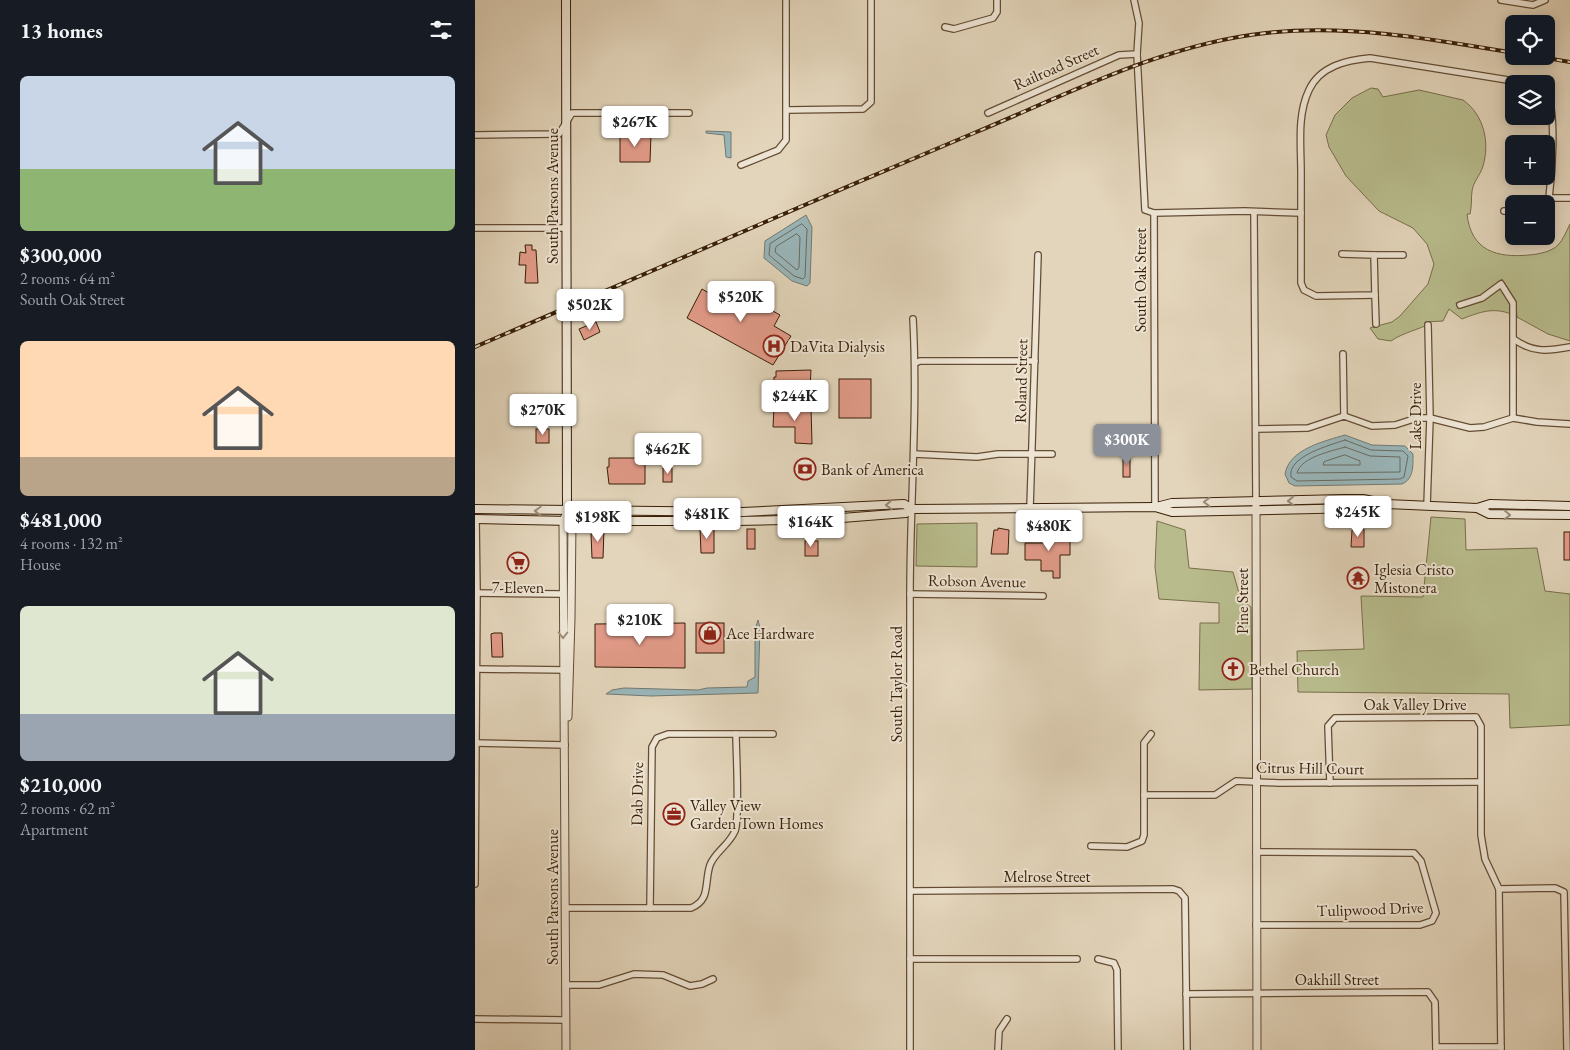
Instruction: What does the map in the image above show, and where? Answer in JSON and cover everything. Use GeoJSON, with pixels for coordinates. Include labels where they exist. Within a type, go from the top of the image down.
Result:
{"type":"FeatureCollection","features":[{"type":"Feature","properties":{"kind":"main road","name":"South Parsons Avenue"},"geometry":{"type":"LineString","coordinates":[[566,0],[567,512]]}},
{"type":"Feature","properties":{"kind":"main road"},"geometry":{"type":"LineString","coordinates":[[1155,508],[1172,503],[1363,499],[1387,504],[1477,508],[1490,504],[1570,506]]}},
{"type":"Feature","properties":{"kind":"main road"},"geometry":{"type":"LineString","coordinates":[[475,510],[762,512],[905,504],[912,509]]}},
{"type":"Feature","properties":{"kind":"main road"},"geometry":{"type":"LineString","coordinates":[[475,519],[572,522],[829,519],[906,513],[912,509],[1155,508],[1172,512],[1361,508],[1387,504]]}},
{"type":"Feature","properties":{"kind":"main road"},"geometry":{"type":"LineString","coordinates":[[1477,508],[1489,514],[1570,515]]}},
{"type":"Feature","properties":{"kind":"street"},"geometry":{"type":"LineString","coordinates":[[741,165],[778,150],[786,140],[786,0]]}},
{"type":"Feature","properties":{"kind":"street"},"geometry":{"type":"LineString","coordinates":[[787,110],[863,108],[871,102],[871,0]]}},
{"type":"Feature","properties":{"kind":"street"},"geometry":{"type":"LineString","coordinates":[[945,27],[954,29],[993,18],[997,12],[997,0]]}},
{"type":"Feature","properties":{"kind":"street","name":"South Oak Street"},"geometry":{"type":"LineString","coordinates":[[1134,0],[1139,23],[1137,54],[1143,205],[1145,210],[1154,213],[1155,508]]}},
{"type":"Feature","properties":{"kind":"street"},"geometry":{"type":"LineString","coordinates":[[1501,0],[1533,5],[1545,0]]}},
{"type":"Feature","properties":{"kind":"street","name":"Railroad Street"},"geometry":{"type":"LineString","coordinates":[[987,113],[1119,55],[1137,54]]}},
{"type":"Feature","properties":{"kind":"street"},"geometry":{"type":"LineString","coordinates":[[1375,295],[1316,296],[1304,290],[1301,283],[1301,120],[1309,88],[1319,76],[1332,66],[1350,59],[1370,58],[1505,80]]}},
{"type":"Feature","properties":{"kind":"street"},"geometry":{"type":"LineString","coordinates":[[475,135],[559,134],[572,113],[689,114]]}},
{"type":"Feature","properties":{"kind":"street"},"geometry":{"type":"LineString","coordinates":[[1549,195],[1552,125]]}},
{"type":"Feature","properties":{"kind":"street"},"geometry":{"type":"LineString","coordinates":[[1555,198],[1570,198]]}},
{"type":"Feature","properties":{"kind":"street"},"geometry":{"type":"LineString","coordinates":[[1154,213],[1245,211],[1254,213],[1301,213]]}},
{"type":"Feature","properties":{"kind":"street","name":"Pine Street"},"geometry":{"type":"LineString","coordinates":[[1254,213],[1257,1050]]}},
{"type":"Feature","properties":{"kind":"street"},"geometry":{"type":"LineString","coordinates":[[475,228],[566,228]]}},
{"type":"Feature","properties":{"kind":"street"},"geometry":{"type":"LineString","coordinates":[[1342,254],[1403,255]]}},
{"type":"Feature","properties":{"kind":"street","name":"Roland Street"},"geometry":{"type":"LineString","coordinates":[[1030,508],[1038,255]]}},
{"type":"Feature","properties":{"kind":"street"},"geometry":{"type":"LineString","coordinates":[[1374,255],[1375,324]]}},
{"type":"Feature","properties":{"kind":"street"},"geometry":{"type":"LineString","coordinates":[[1459,305],[1482,298],[1501,284],[1513,303],[1515,340],[1513,418]]}},
{"type":"Feature","properties":{"kind":"street","name":"South Taylor Road"},"geometry":{"type":"LineString","coordinates":[[910,1050],[910,594],[915,363],[913,319]]}},
{"type":"Feature","properties":{"kind":"street","name":"Lake Drive"},"geometry":{"type":"LineString","coordinates":[[1427,506],[1430,418],[1428,325]]}},
{"type":"Feature","properties":{"kind":"street"},"geometry":{"type":"LineString","coordinates":[[1515,340],[1527,348],[1539,351],[1570,347]]}},
{"type":"Feature","properties":{"kind":"street"},"geometry":{"type":"LineString","coordinates":[[1343,354],[1343,416]]}},
{"type":"Feature","properties":{"kind":"street"},"geometry":{"type":"LineString","coordinates":[[915,363],[921,361],[1035,361]]}},
{"type":"Feature","properties":{"kind":"street"},"geometry":{"type":"LineString","coordinates":[[1256,429],[1308,428],[1343,416],[1372,426],[1395,425],[1417,418],[1430,418],[1470,428],[1484,427],[1513,418],[1570,424]]}},
{"type":"Feature","properties":{"kind":"street"},"geometry":{"type":"LineString","coordinates":[[914,454],[983,457],[998,454],[1053,454]]}},
{"type":"Feature","properties":{"kind":"street","name":"South Parsons Avenue"},"geometry":{"type":"LineString","coordinates":[[566,670],[562,594],[563,521],[567,512]]}},
{"type":"Feature","properties":{"kind":"street","name":"South Parsons Avenue"},"geometry":{"type":"LineString","coordinates":[[566,1050],[565,745],[572,522],[567,512]]}},
{"type":"Feature","properties":{"kind":"street"},"geometry":{"type":"LineString","coordinates":[[475,519],[475,884]]}},
{"type":"Feature","properties":{"kind":"street"},"geometry":{"type":"LineString","coordinates":[[476,593],[562,594]]}},
{"type":"Feature","properties":{"kind":"street","name":"Robson Avenue"},"geometry":{"type":"LineString","coordinates":[[910,594],[1043,596]]}},
{"type":"Feature","properties":{"kind":"street"},"geometry":{"type":"LineString","coordinates":[[476,669],[566,670]]}},
{"type":"Feature","properties":{"kind":"street","name":"Oak Valley Drive"},"geometry":{"type":"LineString","coordinates":[[1330,783],[1328,726],[1335,718],[1476,717],[1481,726],[1481,835],[1485,859],[1499,889],[1501,1048]]}},
{"type":"Feature","properties":{"kind":"street","name":"Dab Drive"},"geometry":{"type":"LineString","coordinates":[[650,908],[652,748],[657,738],[668,734],[773,734]]}},
{"type":"Feature","properties":{"kind":"street"},"geometry":{"type":"LineString","coordinates":[[565,908],[691,908],[700,904],[705,898],[710,865],[730,842],[736,828],[736,734]]}},
{"type":"Feature","properties":{"kind":"street"},"geometry":{"type":"LineString","coordinates":[[1091,846],[1127,847],[1142,841],[1144,743],[1151,734]]}},
{"type":"Feature","properties":{"kind":"street"},"geometry":{"type":"LineString","coordinates":[[475,743],[565,745]]}},
{"type":"Feature","properties":{"kind":"street","name":"Citrus Hill Court"},"geometry":{"type":"LineString","coordinates":[[1144,795],[1215,795],[1235,781],[1255,783],[1480,782]]}},
{"type":"Feature","properties":{"kind":"street","name":"Tulipwood Drive"},"geometry":{"type":"LineString","coordinates":[[1256,852],[1415,853],[1421,861],[1436,914],[1432,921],[1420,925],[1256,925]]}},
{"type":"Feature","properties":{"kind":"street"},"geometry":{"type":"LineString","coordinates":[[1499,889],[1555,888],[1564,892],[1567,1050]]}},
{"type":"Feature","properties":{"kind":"street","name":"Melrose Street"},"geometry":{"type":"LineString","coordinates":[[911,891],[1173,889],[1185,898],[1186,994]]}},
{"type":"Feature","properties":{"kind":"street"},"geometry":{"type":"LineString","coordinates":[[910,959],[1077,959]]}},
{"type":"Feature","properties":{"kind":"street"},"geometry":{"type":"LineString","coordinates":[[1098,959],[1114,963],[1117,970],[1118,1050]]}},
{"type":"Feature","properties":{"kind":"street"},"geometry":{"type":"LineString","coordinates":[[565,985],[599,985],[635,974],[663,976],[691,986],[713,979]]}},
{"type":"Feature","properties":{"kind":"street","name":"Oakhill Street"},"geometry":{"type":"LineString","coordinates":[[1186,994],[1428,992],[1435,1002],[1436,1049]]}},
{"type":"Feature","properties":{"kind":"street"},"geometry":{"type":"LineString","coordinates":[[1186,994],[1187,1050]]}},
{"type":"Feature","properties":{"kind":"street"},"geometry":{"type":"LineString","coordinates":[[998,1050],[999,1031],[1007,1018]]}},
{"type":"Feature","properties":{"kind":"street"},"geometry":{"type":"LineString","coordinates":[[475,1019],[566,1020]]}},
{"type":"Feature","properties":{"kind":"street"},"geometry":{"type":"LineString","coordinates":[[1436,1049],[1501,1048]]}},
{"type":"Feature","properties":{"kind":"green space"},"geometry":{"type":"Polygon","coordinates":[[[1371,88],[1378,89],[1383,97],[1419,90],[1463,100],[1476,113],[1483,130],[1486,148],[1482,169],[1473,188],[1470,214],[1467,214],[1469,227],[1474,236],[1487,250],[1517,256],[1545,252],[1558,245],[1570,224],[1570,341],[1548,334],[1517,317],[1516,301],[1502,279],[1481,295],[1456,303],[1458,309],[1483,301],[1500,288],[1510,304],[1511,314],[1487,311],[1462,319],[1449,309],[1443,321],[1425,322],[1425,326],[1403,334],[1391,341],[1378,339],[1370,328],[1392,322],[1400,316],[1428,284],[1434,264],[1427,244],[1413,228],[1379,211],[1346,176],[1329,147],[1326,135],[1335,115],[1352,98],[1371,88]]]}},
{"type":"Feature","properties":{"kind":"green space"},"geometry":{"type":"Polygon","coordinates":[[[1431,517],[1465,519],[1466,550],[1537,548],[1545,591],[1570,594],[1570,725],[1510,728],[1509,694],[1298,692],[1297,651],[1364,649],[1361,596],[1423,597],[1431,517]]]}},
{"type":"Feature","properties":{"kind":"green space"},"geometry":{"type":"Polygon","coordinates":[[[1157,521],[1185,530],[1189,568],[1233,572],[1241,600],[1251,607],[1252,689],[1199,690],[1200,623],[1219,623],[1219,603],[1159,599],[1155,567],[1157,521]]]}},
{"type":"Feature","properties":{"kind":"green space"},"geometry":{"type":"Polygon","coordinates":[[[977,523],[977,567],[916,566],[917,524],[977,523]]]}},
{"type":"Feature","properties":{"kind":"water"},"geometry":{"type":"Polygon","coordinates":[[[706,131],[731,132],[731,158],[726,157],[724,135],[706,133],[706,131]]]}},
{"type":"Feature","properties":{"kind":"water"},"geometry":{"type":"Polygon","coordinates":[[[806,215],[812,227],[810,283],[807,286],[792,281],[764,258],[765,241],[806,215]]]}},
{"type":"Feature","properties":{"kind":"water"},"geometry":{"type":"Polygon","coordinates":[[[1345,435],[1372,445],[1405,446],[1413,454],[1412,471],[1409,479],[1402,484],[1295,486],[1289,483],[1285,474],[1288,465],[1300,452],[1345,435]]]}},
{"type":"Feature","properties":{"kind":"water"},"geometry":{"type":"Polygon","coordinates":[[[758,620],[760,628],[758,693],[651,696],[606,694],[612,690],[624,688],[698,690],[747,687],[748,681],[755,677],[755,630],[758,620]]]}},
{"type":"Feature","properties":{"kind":"building"},"geometry":{"type":"Polygon","coordinates":[[[620,134],[651,134],[650,162],[620,162],[620,134]]]}},
{"type":"Feature","properties":{"kind":"building"},"geometry":{"type":"Polygon","coordinates":[[[525,245],[532,245],[532,250],[536,250],[538,283],[525,283],[526,265],[519,265],[520,252],[526,253],[525,245]]]}},
{"type":"Feature","properties":{"kind":"building"},"geometry":{"type":"Polygon","coordinates":[[[732,288],[780,315],[774,326],[791,336],[773,365],[687,318],[702,289],[724,302],[732,288]]]}},
{"type":"Feature","properties":{"kind":"building"},"geometry":{"type":"Polygon","coordinates":[[[596,322],[600,332],[584,340],[579,329],[596,322]]]}},
{"type":"Feature","properties":{"kind":"building"},"geometry":{"type":"Polygon","coordinates":[[[811,370],[810,388],[774,388],[776,371],[811,370]]]}},
{"type":"Feature","properties":{"kind":"building"},"geometry":{"type":"Polygon","coordinates":[[[839,379],[871,379],[871,418],[839,418],[839,379]]]}},
{"type":"Feature","properties":{"kind":"building"},"geometry":{"type":"Polygon","coordinates":[[[774,407],[811,407],[812,444],[795,443],[795,427],[773,427],[774,407]]]}},
{"type":"Feature","properties":{"kind":"building"},"geometry":{"type":"Polygon","coordinates":[[[536,429],[549,429],[549,443],[536,443],[536,429]]]}},
{"type":"Feature","properties":{"kind":"building"},"geometry":{"type":"Polygon","coordinates":[[[1123,454],[1130,454],[1130,477],[1123,477],[1123,454]]]}},
{"type":"Feature","properties":{"kind":"building"},"geometry":{"type":"Polygon","coordinates":[[[609,458],[645,458],[645,484],[609,484],[607,467],[609,467],[609,458]]]}},
{"type":"Feature","properties":{"kind":"building","name":"Bank of America"},"geometry":{"type":"Polygon","coordinates":[[[803,461],[804,463],[808,461],[816,472],[800,479],[794,471],[803,461]]]}},
{"type":"Feature","properties":{"kind":"building"},"geometry":{"type":"Polygon","coordinates":[[[663,468],[672,468],[672,482],[663,482],[663,468]]]}},
{"type":"Feature","properties":{"kind":"building"},"geometry":{"type":"Polygon","coordinates":[[[1049,525],[1059,525],[1059,541],[1070,541],[1070,555],[1060,555],[1060,578],[1053,578],[1053,571],[1041,571],[1041,560],[1025,560],[1025,543],[1049,543],[1049,525]]]}},
{"type":"Feature","properties":{"kind":"building"},"geometry":{"type":"Polygon","coordinates":[[[700,528],[714,528],[714,553],[701,553],[700,528]]]}},
{"type":"Feature","properties":{"kind":"building"},"geometry":{"type":"Polygon","coordinates":[[[998,528],[1009,530],[1008,554],[991,554],[994,530],[998,530],[998,528]]]}},
{"type":"Feature","properties":{"kind":"building"},"geometry":{"type":"Polygon","coordinates":[[[593,529],[604,529],[603,558],[592,558],[591,534],[593,534],[593,529]]]}},
{"type":"Feature","properties":{"kind":"building"},"geometry":{"type":"Polygon","coordinates":[[[747,529],[755,529],[755,549],[747,549],[747,529]]]}},
{"type":"Feature","properties":{"kind":"building"},"geometry":{"type":"Polygon","coordinates":[[[1364,529],[1364,547],[1351,547],[1352,530],[1364,529]]]}},
{"type":"Feature","properties":{"kind":"building"},"geometry":{"type":"Polygon","coordinates":[[[1564,532],[1570,532],[1570,560],[1564,560],[1564,532]]]}},
{"type":"Feature","properties":{"kind":"building"},"geometry":{"type":"Polygon","coordinates":[[[805,541],[818,541],[818,556],[805,556],[805,541]]]}},
{"type":"Feature","properties":{"kind":"building","name":"7-Eleven"},"geometry":{"type":"Polygon","coordinates":[[[517,553],[528,564],[520,572],[509,561],[517,553]]]}},
{"type":"Feature","properties":{"kind":"building","name":"Iglesia Cristo Mistonera"},"geometry":{"type":"Polygon","coordinates":[[[1351,573],[1364,573],[1364,583],[1351,583],[1351,573]]]}},
{"type":"Feature","properties":{"kind":"building"},"geometry":{"type":"Polygon","coordinates":[[[685,623],[685,668],[595,667],[595,624],[685,623]]]}},
{"type":"Feature","properties":{"kind":"building","name":"Ace Hardware"},"geometry":{"type":"Polygon","coordinates":[[[696,623],[724,623],[724,653],[696,653],[696,623]]]}},
{"type":"Feature","properties":{"kind":"building"},"geometry":{"type":"Polygon","coordinates":[[[502,633],[503,657],[492,657],[491,634],[502,633]]]}},
{"type":"Feature","properties":{"kind":"railway"},"geometry":{"type":"LineString","coordinates":[[475,347],[1081,87],[1117,72],[1191,48],[1228,39],[1266,33],[1328,30],[1390,34],[1505,52]]}},
{"type":"Feature","properties":{"kind":"railway"},"geometry":{"type":"LineString","coordinates":[[1555,59],[1570,62]]}},
{"type":"Feature","properties":{"kind":"place","name":"DaVita Dialysis"},"geometry":{"type":"Point","coordinates":[774,346]}},
{"type":"Feature","properties":{"kind":"place","name":"Bank of America"},"geometry":{"type":"Point","coordinates":[805,469]}},
{"type":"Feature","properties":{"kind":"place","name":"7-Eleven"},"geometry":{"type":"Point","coordinates":[518,563]}},
{"type":"Feature","properties":{"kind":"place","name":"Iglesia Cristo Mistonera"},"geometry":{"type":"Point","coordinates":[1358,578]}},
{"type":"Feature","properties":{"kind":"place","name":"Ace Hardware"},"geometry":{"type":"Point","coordinates":[710,633]}},
{"type":"Feature","properties":{"kind":"place","name":"Bethel Church"},"geometry":{"type":"Point","coordinates":[1233,669]}},
{"type":"Feature","properties":{"kind":"place","name":"Valley View Garden Town Homes"},"geometry":{"type":"Point","coordinates":[674,814]}}]}
